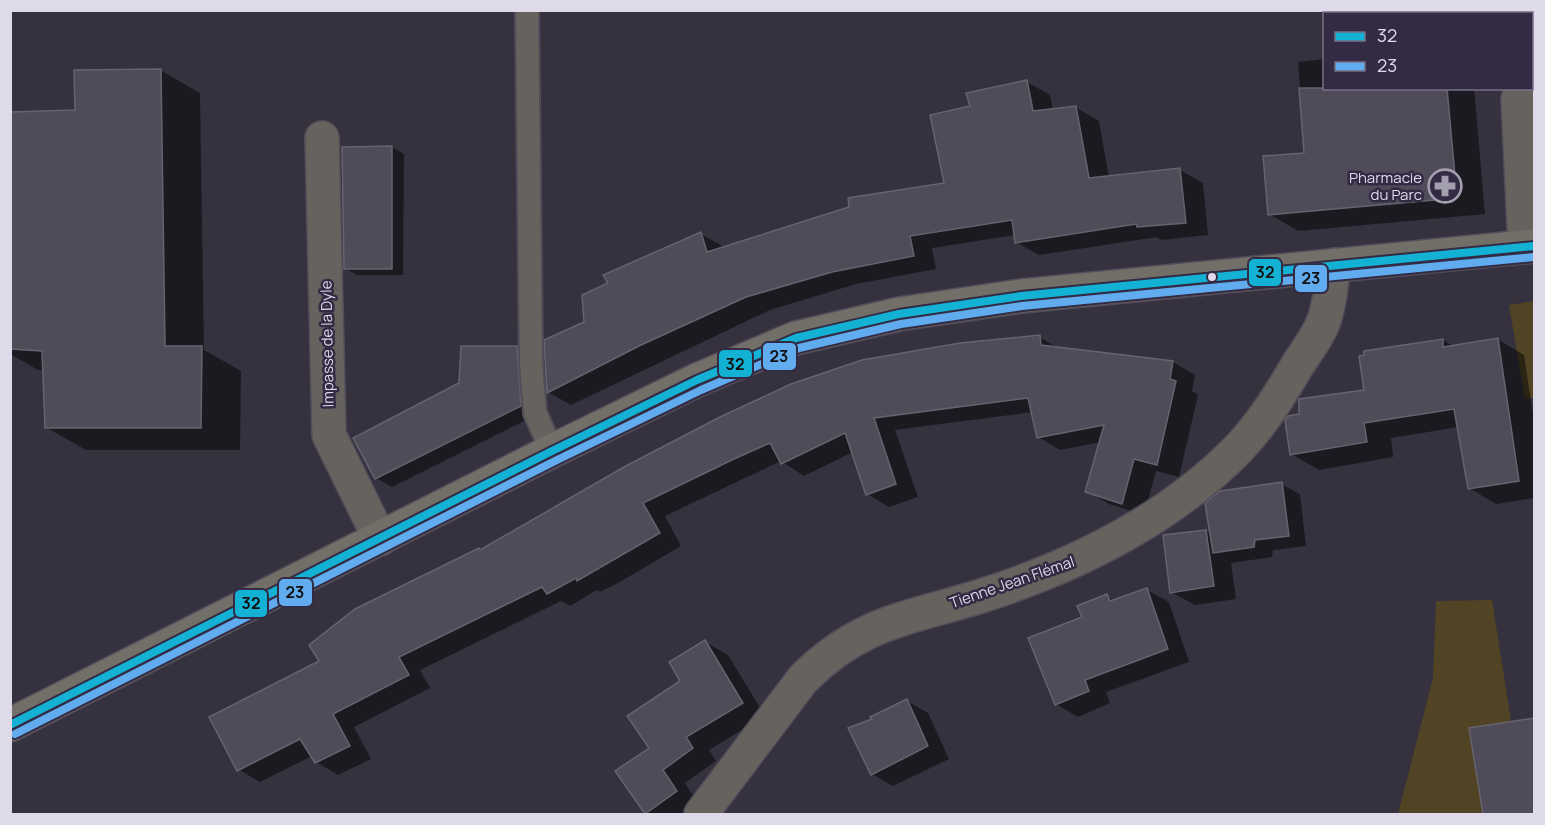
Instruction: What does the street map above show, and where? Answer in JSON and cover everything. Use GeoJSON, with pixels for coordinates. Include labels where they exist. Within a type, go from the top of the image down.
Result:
{"type":"FeatureCollection","features":[{"type":"Feature","properties":{"kind":"main road"},"geometry":{"type":"LineString","coordinates":[[10,725],[552,451],[697,380],[796,338],[899,314],[1021,296],[1530,247]]}},
{"type":"Feature","properties":{"kind":"street"},"geometry":{"type":"LineString","coordinates":[[1523,90],[1518,99],[1530,247]]}},
{"type":"Feature","properties":{"kind":"street","name":"Impasse de la Dyle"},"geometry":{"type":"LineString","coordinates":[[322,138],[329,435],[380,539]]}},
{"type":"Feature","properties":{"kind":"street","name":"Tienne Jean Flémal"},"geometry":{"type":"LineString","coordinates":[[701,814],[803,679],[820,662],[860,634],[894,620],[981,596],[1071,563],[1141,523],[1202,482],[1240,447],[1277,400],[1323,323],[1334,265]]}},
{"type":"Feature","properties":{"kind":"lane"},"geometry":{"type":"LineString","coordinates":[[527,10],[531,363],[535,413],[552,451]]}},
{"type":"Feature","properties":{"kind":"shaded area"},"geometry":{"type":"Polygon","coordinates":[[[1534,301],[1534,398],[1525,399],[1509,305],[1534,301]]]}},
{"type":"Feature","properties":{"kind":"shaded area"},"geometry":{"type":"Polygon","coordinates":[[[1492,600],[1511,721],[1469,728],[1483,814],[1398,814],[1433,678],[1436,601],[1492,600]]]}},
{"type":"Feature","properties":{"kind":"building"},"geometry":{"type":"Polygon","coordinates":[[[161,69],[165,346],[202,346],[201,428],[45,428],[42,351],[10,349],[10,112],[75,110],[74,70],[161,69]]]}},
{"type":"Feature","properties":{"kind":"building"},"geometry":{"type":"Polygon","coordinates":[[[1027,80],[1033,111],[1076,106],[1089,178],[1180,168],[1186,223],[1137,227],[1136,224],[1015,243],[1012,220],[910,236],[914,256],[832,272],[746,297],[641,345],[547,393],[544,340],[584,322],[582,295],[608,283],[603,275],[701,232],[707,252],[849,207],[848,198],[944,183],[930,115],[970,106],[966,93],[1027,80]]]}},
{"type":"Feature","properties":{"kind":"building"},"geometry":{"type":"Polygon","coordinates":[[[1299,88],[1447,90],[1457,198],[1268,215],[1263,156],[1304,153],[1299,88]]]}},
{"type":"Feature","properties":{"kind":"building"},"geometry":{"type":"Polygon","coordinates":[[[392,146],[392,269],[344,269],[342,147],[392,146]]]}},
{"type":"Feature","properties":{"kind":"building"},"geometry":{"type":"Polygon","coordinates":[[[1040,335],[1041,345],[1173,361],[1170,379],[1176,381],[1157,465],[1134,459],[1122,504],[1085,492],[1104,425],[1037,438],[1028,398],[874,418],[896,484],[866,495],[845,433],[781,464],[770,443],[736,458],[643,503],[660,533],[577,581],[576,578],[547,594],[542,587],[399,657],[409,675],[333,714],[350,746],[315,763],[300,739],[237,771],[209,717],[319,661],[309,645],[355,609],[479,548],[480,550],[624,467],[720,417],[791,384],[862,360],[960,343],[1040,335]]]}},
{"type":"Feature","properties":{"kind":"building"},"geometry":{"type":"Polygon","coordinates":[[[1498,338],[1519,481],[1468,489],[1454,409],[1364,423],[1367,442],[1290,455],[1285,420],[1288,416],[1299,414],[1299,399],[1364,390],[1359,356],[1364,355],[1364,351],[1443,339],[1443,347],[1498,338]]]}},
{"type":"Feature","properties":{"kind":"building"},"geometry":{"type":"Polygon","coordinates":[[[461,346],[517,346],[521,406],[375,479],[353,438],[459,383],[461,346]]]}},
{"type":"Feature","properties":{"kind":"building"},"geometry":{"type":"Polygon","coordinates":[[[1282,482],[1289,536],[1255,540],[1254,547],[1213,553],[1205,503],[1220,491],[1282,482]]]}},
{"type":"Feature","properties":{"kind":"building"},"geometry":{"type":"Polygon","coordinates":[[[1206,530],[1214,586],[1170,593],[1163,535],[1206,530]]]}},
{"type":"Feature","properties":{"kind":"building"},"geometry":{"type":"Polygon","coordinates":[[[1147,588],[1168,649],[1085,680],[1089,691],[1055,705],[1028,638],[1082,617],[1077,606],[1107,594],[1110,601],[1147,588]]]}},
{"type":"Feature","properties":{"kind":"building"},"geometry":{"type":"Polygon","coordinates":[[[705,640],[743,703],[686,737],[693,748],[663,770],[677,791],[645,814],[615,771],[649,748],[627,716],[680,681],[669,662],[705,640]]]}},
{"type":"Feature","properties":{"kind":"building"},"geometry":{"type":"Polygon","coordinates":[[[907,699],[928,746],[871,775],[848,728],[872,719],[870,717],[907,699]]]}},
{"type":"Feature","properties":{"kind":"building"},"geometry":{"type":"Polygon","coordinates":[[[1534,718],[1534,814],[1483,814],[1469,728],[1534,718]]]}},
{"type":"Feature","properties":{"kind":"transit line","name":"32"},"geometry":{"type":"LineString","coordinates":[[10,725],[552,451],[697,380],[796,338],[899,314],[1021,296],[1534,246]]}},
{"type":"Feature","properties":{"kind":"transit line","name":"23"},"geometry":{"type":"LineString","coordinates":[[15,734],[557,460],[701,390],[799,348],[901,324],[1022,306],[1534,257]]}},
{"type":"Feature","properties":{"kind":"place","name":"Pharmacie du Parc"},"geometry":{"type":"Point","coordinates":[1445,186]}}]}
